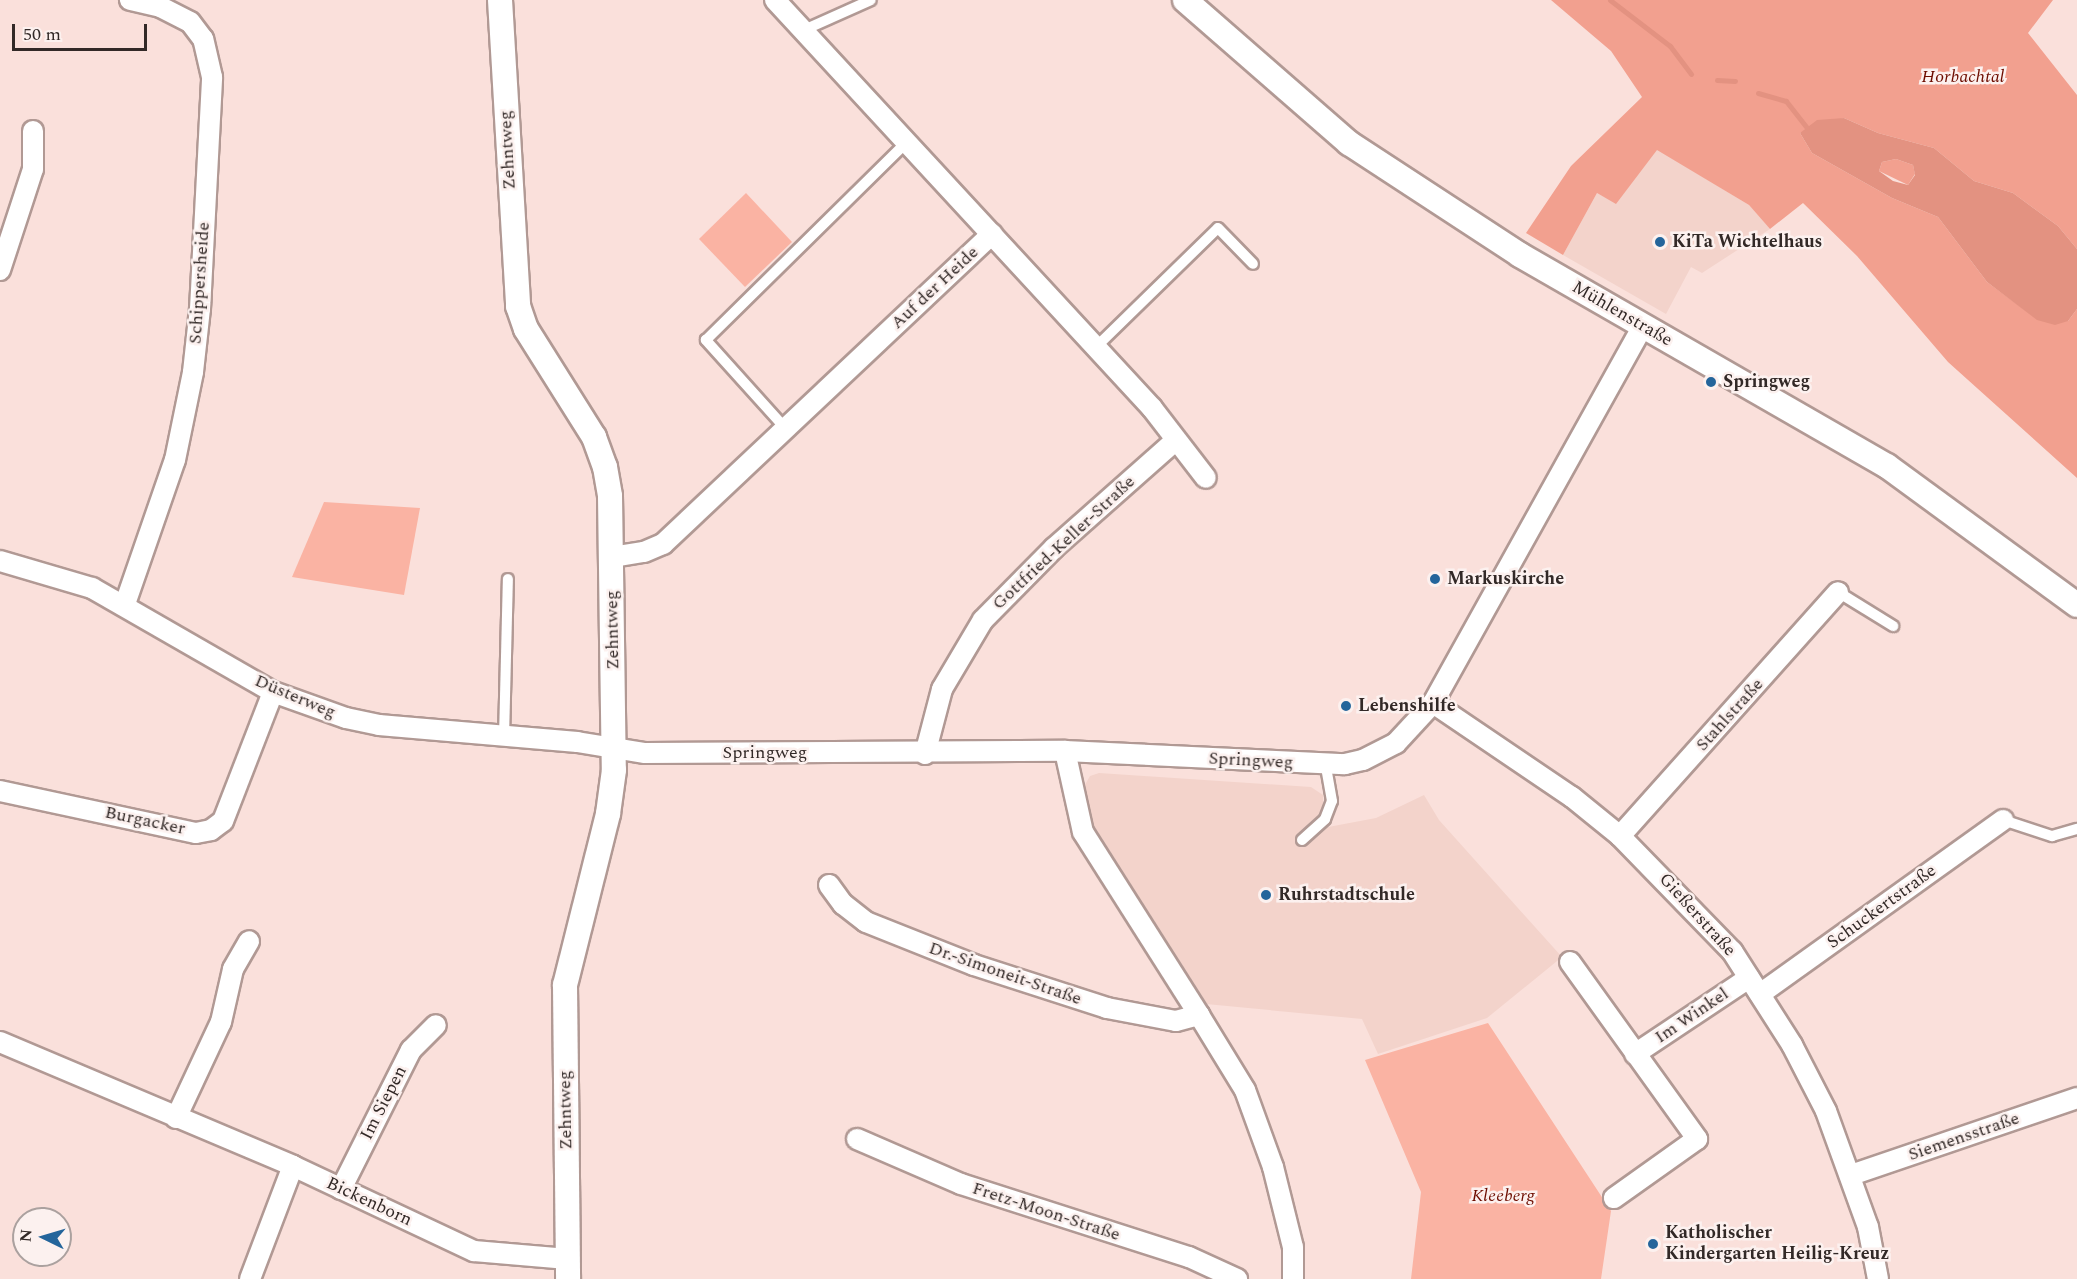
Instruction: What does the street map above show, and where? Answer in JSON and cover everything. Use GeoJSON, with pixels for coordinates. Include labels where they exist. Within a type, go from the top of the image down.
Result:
{"type":"FeatureCollection","features":[{"type":"Feature","properties":{"kind":"street","name":"Schippersheide"},"geometry":{"type":"LineString","coordinates":[[125,604],[175,460],[192,372],[200,309],[212,77],[203,39],[190,22],[161,7],[130,0]]}},
{"type":"Feature","properties":{"kind":"street","name":"Zehntweg"},"geometry":{"type":"LineString","coordinates":[[500,0],[518,306],[526,329],[594,437],[610,496],[615,749],[608,814],[565,985],[568,1269]]}},
{"type":"Feature","properties":{"kind":"street","name":"Auf der Heide"},"geometry":{"type":"LineString","coordinates":[[612,557],[644,552],[663,544],[992,234],[775,0]]}},
{"type":"Feature","properties":{"kind":"street","name":"Mühlenstraße"},"geometry":{"type":"LineString","coordinates":[[1185,0],[1349,143],[1520,255],[1887,466],[2077,605]]}},
{"type":"Feature","properties":{"kind":"street"},"geometry":{"type":"LineString","coordinates":[[0,270],[33,169],[33,131]]}},
{"type":"Feature","properties":{"kind":"street"},"geometry":{"type":"LineString","coordinates":[[992,234],[1152,408],[1174,441],[1206,478]]}},
{"type":"Feature","properties":{"kind":"street","name":"Springweg"},"geometry":{"type":"LineString","coordinates":[[615,749],[645,753],[925,754],[1065,751],[1326,766],[1345,764],[1380,753],[1414,728],[1433,703],[1643,326]]}},
{"type":"Feature","properties":{"kind":"street","name":"Gottfried-Keller-Straße"},"geometry":{"type":"LineString","coordinates":[[925,754],[942,689],[983,620],[1054,548],[1174,441]]}},
{"type":"Feature","properties":{"kind":"street","name":"Düsterweg"},"geometry":{"type":"LineString","coordinates":[[0,561],[92,588],[125,604],[273,692],[346,718],[379,725],[615,749]]}},
{"type":"Feature","properties":{"kind":"street","name":"Stahlstraße"},"geometry":{"type":"LineString","coordinates":[[1620,836],[1838,592]]}},
{"type":"Feature","properties":{"kind":"street","name":"Burgacker"},"geometry":{"type":"LineString","coordinates":[[0,791],[196,832],[211,830],[223,821],[273,692]]}},
{"type":"Feature","properties":{"kind":"street","name":"Gießerstraße"},"geometry":{"type":"LineString","coordinates":[[1433,703],[1572,796],[1620,836],[1694,909],[1732,951],[1826,1111],[1868,1227],[1878,1279]]}},
{"type":"Feature","properties":{"kind":"street"},"geometry":{"type":"LineString","coordinates":[[1065,751],[1076,816],[1083,832],[1245,1090],[1273,1167],[1293,1247],[1293,1279]]}},
{"type":"Feature","properties":{"kind":"street","name":"Schuckertstraße"},"geometry":{"type":"LineString","coordinates":[[1754,986],[2003,820]]}},
{"type":"Feature","properties":{"kind":"street","name":"Dr.-Simoneit-Straße"},"geometry":{"type":"LineString","coordinates":[[829,885],[843,904],[866,922],[974,965],[1107,1008],[1176,1021],[1199,1015]]}},
{"type":"Feature","properties":{"kind":"street"},"geometry":{"type":"LineString","coordinates":[[177,1118],[221,1022],[233,969],[249,940]]}},
{"type":"Feature","properties":{"kind":"street","name":"Im Winkel"},"geometry":{"type":"LineString","coordinates":[[1570,962],[1697,1139],[1614,1198]]}},
{"type":"Feature","properties":{"kind":"street","name":"Im Winkel"},"geometry":{"type":"LineString","coordinates":[[1635,1054],[1754,986]]}},
{"type":"Feature","properties":{"kind":"street","name":"Im Siepen"},"geometry":{"type":"LineString","coordinates":[[341,1189],[411,1050],[436,1025]]}},
{"type":"Feature","properties":{"kind":"street","name":"Bickenborn"},"geometry":{"type":"LineString","coordinates":[[0,1042],[293,1166],[474,1251],[568,1269]]}},
{"type":"Feature","properties":{"kind":"street","name":"Siemensstraße"},"geometry":{"type":"LineString","coordinates":[[1851,1175],[2077,1098]]}},
{"type":"Feature","properties":{"kind":"street","name":"Fretz-Moon-Straße"},"geometry":{"type":"LineString","coordinates":[[857,1139],[961,1184],[1189,1257],[1237,1279]]}},
{"type":"Feature","properties":{"kind":"street"},"geometry":{"type":"LineString","coordinates":[[250,1279],[293,1166]]}},
{"type":"Feature","properties":{"kind":"lane"},"geometry":{"type":"LineString","coordinates":[[804,30],[871,0]]}},
{"type":"Feature","properties":{"kind":"lane"},"geometry":{"type":"LineString","coordinates":[[786,429],[705,340],[908,141]]}},
{"type":"Feature","properties":{"kind":"lane"},"geometry":{"type":"LineString","coordinates":[[1096,347],[1218,228],[1253,264]]}},
{"type":"Feature","properties":{"kind":"lane"},"geometry":{"type":"LineString","coordinates":[[504,738],[508,579]]}},
{"type":"Feature","properties":{"kind":"lane"},"geometry":{"type":"LineString","coordinates":[[1838,592],[1893,626]]}},
{"type":"Feature","properties":{"kind":"lane"},"geometry":{"type":"LineString","coordinates":[[1302,840],[1326,819],[1332,801],[1326,766]]}},
{"type":"Feature","properties":{"kind":"lane"},"geometry":{"type":"LineString","coordinates":[[2003,820],[2052,837],[2065,836],[2077,829]]}},
{"type":"Feature","properties":{"kind":"shaded area"},"geometry":{"type":"Polygon","coordinates":[[[1844,118],[1878,133],[1934,148],[1974,181],[2013,193],[2058,226],[2077,249],[2077,309],[2068,321],[2055,325],[2037,320],[1987,282],[1938,217],[1892,198],[1812,153],[1800,133],[1817,120],[1844,118]],[[1896,159],[1882,162],[1879,171],[1893,181],[1908,185],[1915,175],[1913,165],[1896,159]]]}},
{"type":"Feature","properties":{"kind":"shaded area","name":"KiTa Wichtelhaus"},"geometry":{"type":"Polygon","coordinates":[[[1657,149],[1749,205],[1770,229],[1702,273],[1691,267],[1666,314],[1563,255],[1597,193],[1616,203],[1657,149]]]}},
{"type":"Feature","properties":{"kind":"shaded area"},"geometry":{"type":"Polygon","coordinates":[[[1099,773],[1311,787],[1323,795],[1323,828],[1376,818],[1424,795],[1439,820],[1562,957],[1487,1018],[1378,1054],[1362,1019],[1206,1004],[1094,831],[1082,790],[1090,776],[1099,773]]]}},
{"type":"Feature","properties":{"kind":"green space","name":"Horbachtal"},"geometry":{"type":"Polygon","coordinates":[[[1551,0],[2053,0],[2028,33],[2077,95],[2077,249],[2058,226],[2013,193],[1974,181],[1934,148],[1878,133],[1844,118],[1800,133],[1812,153],[1892,198],[1938,217],[1987,282],[2037,319],[2068,321],[2077,309],[2077,478],[1948,362],[1857,256],[1803,203],[1770,229],[1749,205],[1657,150],[1616,204],[1597,193],[1563,255],[1526,233],[1571,166],[1642,97],[1611,51],[1551,0]]]}},
{"type":"Feature","properties":{"kind":"green space"},"geometry":{"type":"Polygon","coordinates":[[[1896,159],[1913,165],[1915,174],[1908,185],[1879,171],[1882,162],[1896,159]]]}},
{"type":"Feature","properties":{"kind":"green space"},"geometry":{"type":"Polygon","coordinates":[[[746,193],[792,242],[745,287],[699,239],[746,193]]]}},
{"type":"Feature","properties":{"kind":"green space"},"geometry":{"type":"Polygon","coordinates":[[[324,502],[420,508],[404,595],[292,577],[324,502]]]}},
{"type":"Feature","properties":{"kind":"green space","name":"Kleeberg"},"geometry":{"type":"Polygon","coordinates":[[[1488,1023],[1611,1211],[1601,1279],[1411,1279],[1421,1192],[1365,1060],[1488,1023]]]}},
{"type":"Feature","properties":{"kind":"waterway"},"geometry":{"type":"LineString","coordinates":[[1610,0],[1670,46],[1691,74]]}},
{"type":"Feature","properties":{"kind":"waterway"},"geometry":{"type":"LineString","coordinates":[[1717,80],[1735,81]]}},
{"type":"Feature","properties":{"kind":"waterway"},"geometry":{"type":"LineString","coordinates":[[1758,93],[1786,101],[1807,128]]}},
{"type":"Feature","properties":{"kind":"place","name":"KiTa Wichtelhaus"},"geometry":{"type":"Point","coordinates":[1660,242]}},
{"type":"Feature","properties":{"kind":"place","name":"Springweg"},"geometry":{"type":"Point","coordinates":[1711,382]}},
{"type":"Feature","properties":{"kind":"place","name":"Markuskirche"},"geometry":{"type":"Point","coordinates":[1435,579]}},
{"type":"Feature","properties":{"kind":"place","name":"Lebenshilfe"},"geometry":{"type":"Point","coordinates":[1346,706]}},
{"type":"Feature","properties":{"kind":"place","name":"Ruhrstadtschule"},"geometry":{"type":"Point","coordinates":[1266,895]}},
{"type":"Feature","properties":{"kind":"place","name":"Katholischer Kindergarten Heilig-Kreuz"},"geometry":{"type":"Point","coordinates":[1653,1244]}}]}
